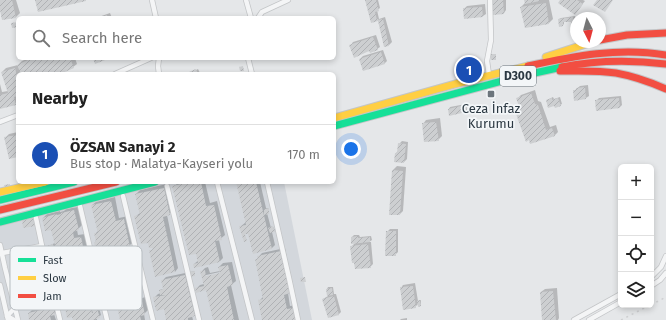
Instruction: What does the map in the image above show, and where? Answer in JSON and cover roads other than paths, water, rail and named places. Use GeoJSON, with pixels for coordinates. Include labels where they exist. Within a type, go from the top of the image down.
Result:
{"type":"FeatureCollection","features":[{"type":"Feature","properties":{"kind":"main road"},"geometry":{"type":"LineString","coordinates":[[606,39],[627,35],[666,34]]}},
{"type":"Feature","properties":{"kind":"main road"},"geometry":{"type":"LineString","coordinates":[[489,75],[573,48]]}},
{"type":"Feature","properties":{"kind":"main road","name":"D300"},"geometry":{"type":"LineString","coordinates":[[336,117],[489,75],[575,56],[620,51],[666,55]]}},
{"type":"Feature","properties":{"kind":"main road","name":"D300"},"geometry":{"type":"LineString","coordinates":[[336,125],[532,72],[584,62],[622,60],[666,64]]}},
{"type":"Feature","properties":{"kind":"main road"},"geometry":{"type":"LineString","coordinates":[[532,72],[590,70],[610,72],[631,77],[666,89]]}},
{"type":"Feature","properties":{"kind":"main road"},"geometry":{"type":"LineString","coordinates":[[336,129],[374,115]]}},
{"type":"Feature","properties":{"kind":"main road"},"geometry":{"type":"LineString","coordinates":[[0,192],[36,184]]}},
{"type":"Feature","properties":{"kind":"main road"},"geometry":{"type":"LineString","coordinates":[[0,200],[66,184]]}},
{"type":"Feature","properties":{"kind":"main road"},"geometry":{"type":"LineString","coordinates":[[0,210],[108,184]]}},
{"type":"Feature","properties":{"kind":"main road"},"geometry":{"type":"LineString","coordinates":[[0,222],[147,184]]}},
{"type":"Feature","properties":{"kind":"street"},"geometry":{"type":"LineString","coordinates":[[152,0],[156,16]]}},
{"type":"Feature","properties":{"kind":"street"},"geometry":{"type":"LineString","coordinates":[[246,0],[250,16]]}},
{"type":"Feature","properties":{"kind":"street"},"geometry":{"type":"LineString","coordinates":[[259,16],[262,12],[288,0]]}},
{"type":"Feature","properties":{"kind":"street"},"geometry":{"type":"LineString","coordinates":[[489,75],[487,61],[491,40],[490,0]]}},
{"type":"Feature","properties":{"kind":"street"},"geometry":{"type":"LineString","coordinates":[[120,72],[147,60]]}},
{"type":"Feature","properties":{"kind":"street"},"geometry":{"type":"LineString","coordinates":[[159,60],[159,72]]}},
{"type":"Feature","properties":{"kind":"street"},"geometry":{"type":"LineString","coordinates":[[248,60],[252,72]]}},
{"type":"Feature","properties":{"kind":"street"},"geometry":{"type":"LineString","coordinates":[[0,122],[16,116]]}},
{"type":"Feature","properties":{"kind":"street"},"geometry":{"type":"LineString","coordinates":[[218,184],[252,320]]}},
{"type":"Feature","properties":{"kind":"street"},"geometry":{"type":"LineString","coordinates":[[267,184],[298,320]]}},
{"type":"Feature","properties":{"kind":"street"},"geometry":{"type":"LineString","coordinates":[[167,186],[199,320]]}},
{"type":"Feature","properties":{"kind":"street"},"geometry":{"type":"LineString","coordinates":[[123,196],[135,246]]}},
{"type":"Feature","properties":{"kind":"street"},"geometry":{"type":"LineString","coordinates":[[80,206],[89,246]]}},
{"type":"Feature","properties":{"kind":"street"},"geometry":{"type":"LineString","coordinates":[[36,218],[42,246]]}},
{"type":"Feature","properties":{"kind":"street"},"geometry":{"type":"LineString","coordinates":[[0,245],[2,253],[2,269],[10,293]]}},
{"type":"Feature","properties":{"kind":"street"},"geometry":{"type":"LineString","coordinates":[[2,253],[10,252]]}},
{"type":"Feature","properties":{"kind":"street"},"geometry":{"type":"LineString","coordinates":[[654,274],[661,267],[666,256]]}},
{"type":"Feature","properties":{"kind":"street"},"geometry":{"type":"LineString","coordinates":[[654,284],[666,273]]}},
{"type":"Feature","properties":{"kind":"street"},"geometry":{"type":"LineString","coordinates":[[142,275],[153,320]]}},
{"type":"Feature","properties":{"kind":"street"},"geometry":{"type":"LineString","coordinates":[[0,285],[7,318]]}},
{"type":"Feature","properties":{"kind":"street"},"geometry":{"type":"LineString","coordinates":[[574,320],[618,296]]}},
{"type":"Feature","properties":{"kind":"street"},"geometry":{"type":"LineString","coordinates":[[589,320],[618,304]]}},
{"type":"Feature","properties":{"kind":"street"},"geometry":{"type":"LineString","coordinates":[[7,318],[13,310]]}},
{"type":"Feature","properties":{"kind":"street"},"geometry":{"type":"LineString","coordinates":[[16,310],[18,320]]}},
{"type":"Feature","properties":{"kind":"street"},"geometry":{"type":"LineString","coordinates":[[58,310],[60,320]]}},
{"type":"Feature","properties":{"kind":"street"},"geometry":{"type":"LineString","coordinates":[[105,310],[107,320]]}},
{"type":"Feature","properties":{"kind":"street"},"geometry":{"type":"LineString","coordinates":[[7,318],[14,320]]}},
{"type":"Feature","properties":{"kind":"railway"},"geometry":{"type":"LineString","coordinates":[[654,303],[666,297]]}},
{"type":"Feature","properties":{"kind":"railway"},"geometry":{"type":"LineString","coordinates":[[621,320],[644,308]]}},
{"type":"Feature","properties":{"kind":"place","name":"ÖZSAN Sanayi 2"},"geometry":{"type":"Point","coordinates":[469,70]}},
{"type":"Feature","properties":{"kind":"place","name":"Ceza İnfaz Kurumu"},"geometry":{"type":"Point","coordinates":[491,94]}}]}
